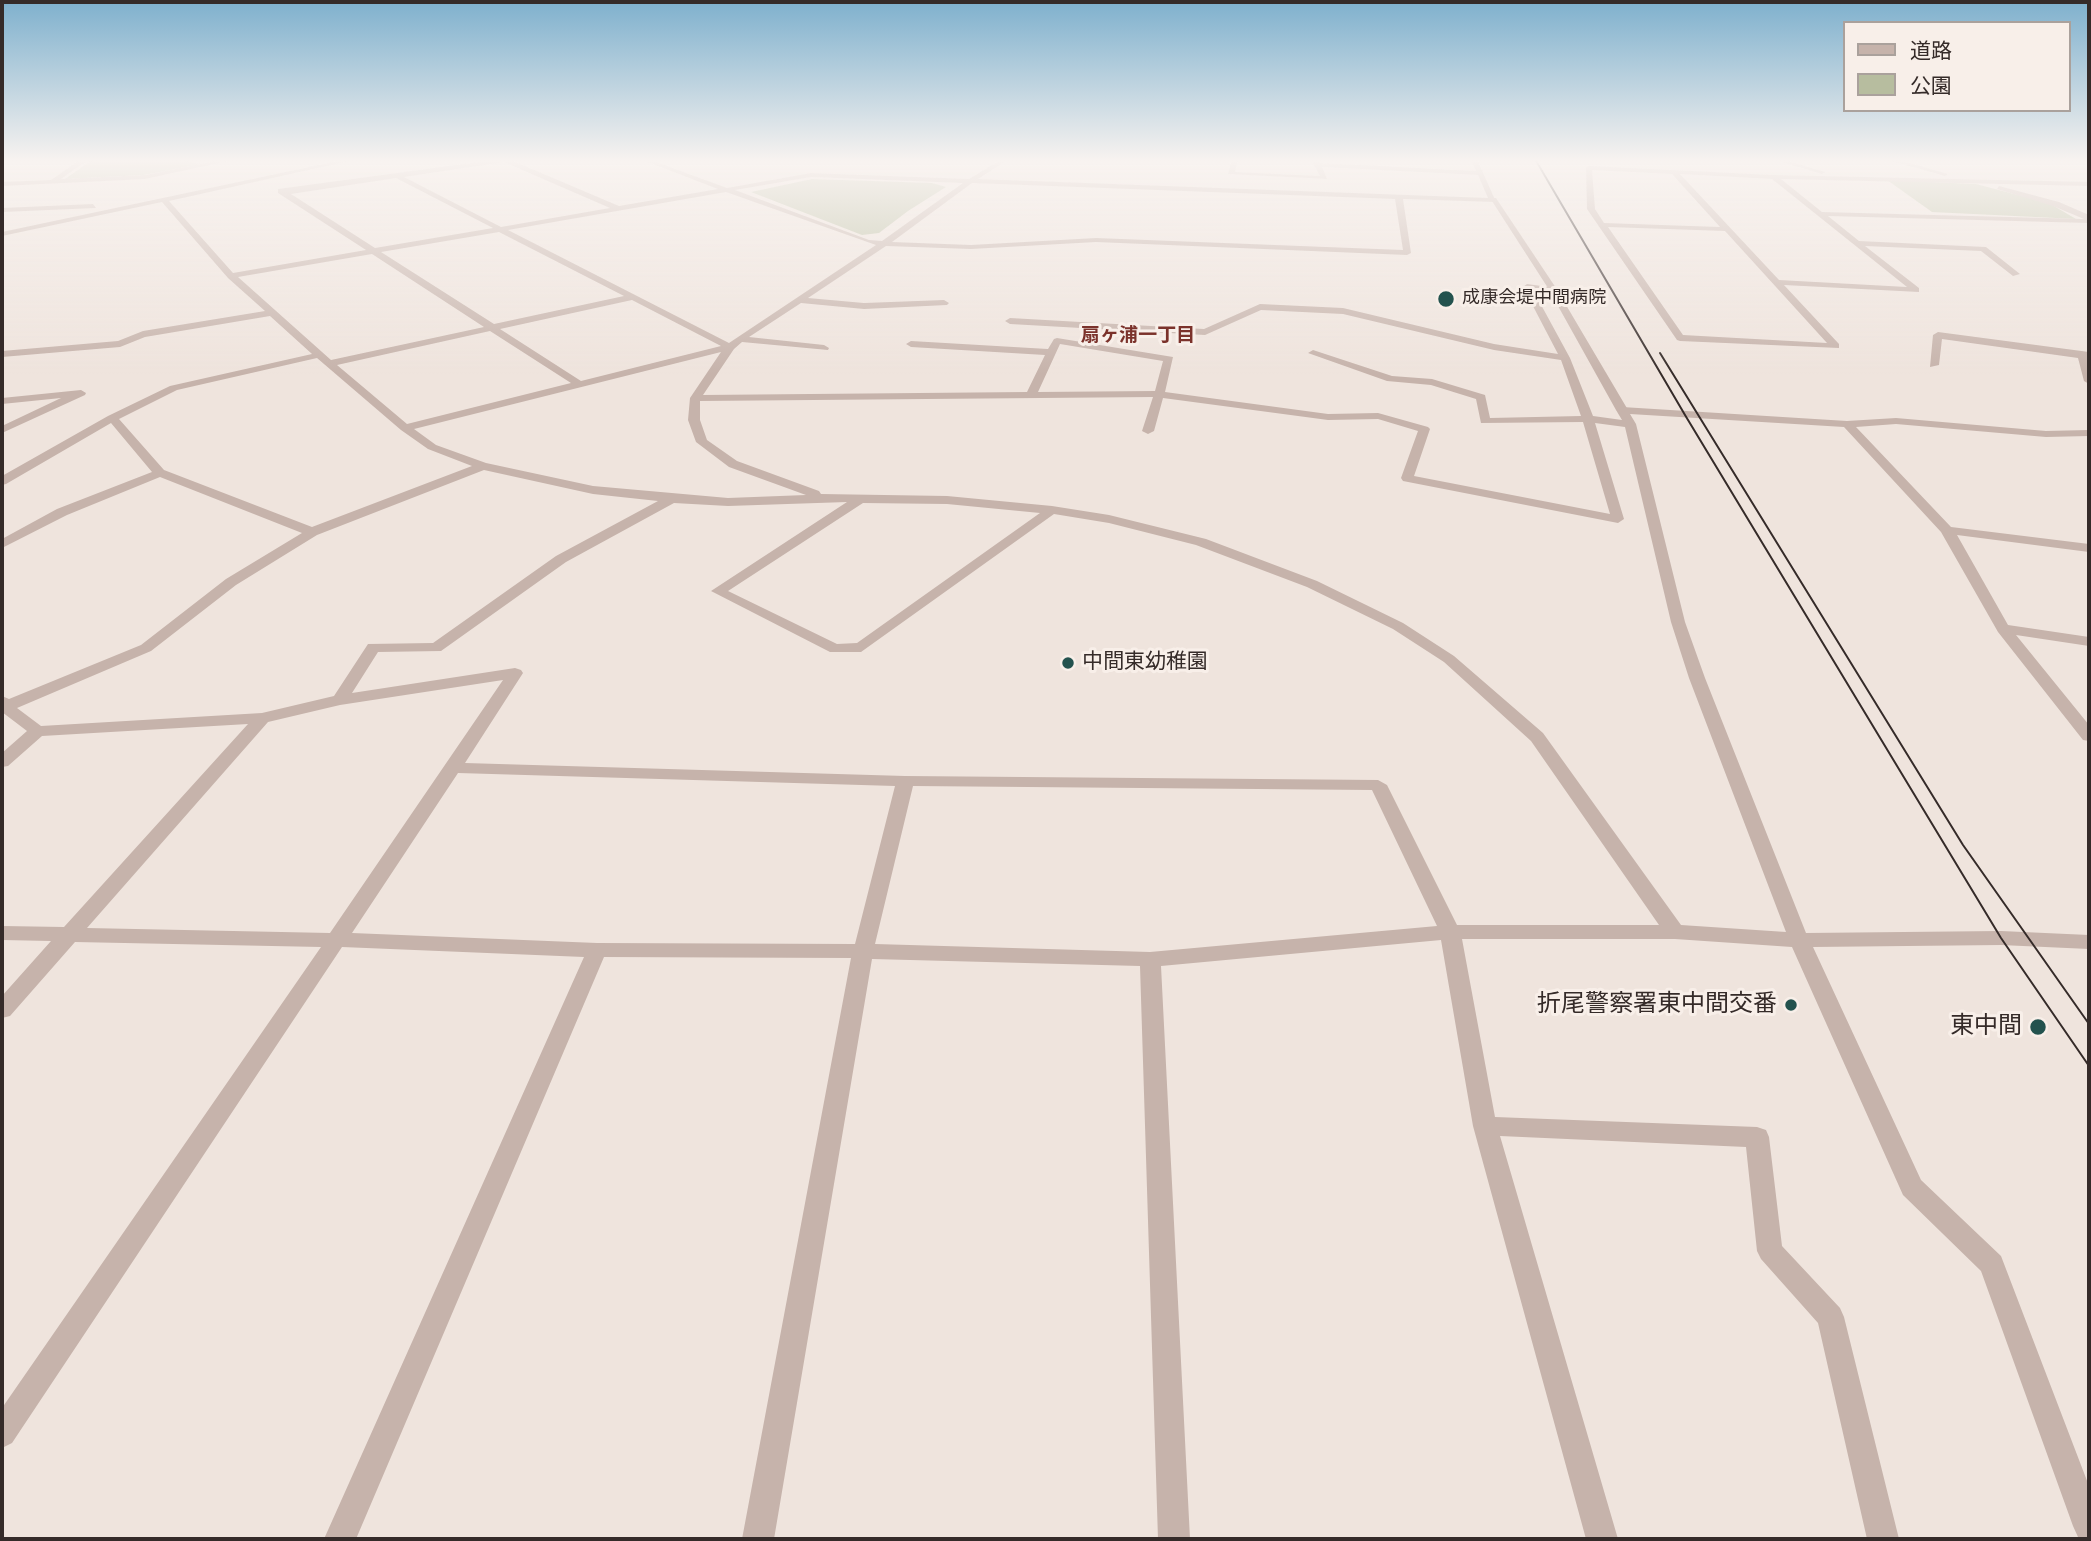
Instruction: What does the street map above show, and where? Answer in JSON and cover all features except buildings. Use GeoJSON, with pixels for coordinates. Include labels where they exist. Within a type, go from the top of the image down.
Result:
{"type":"FeatureCollection","features":[{"type":"Feature","properties":{"kind":"street"},"geometry":{"type":"LineString","coordinates":[[191,231],[231,276],[271,313],[405,428],[432,447],[483,466],[593,490],[672,499],[727,502],[827,498],[947,500],[1052,510],[1109,519],[1201,542],[1287,575],[1398,626],[1448,659],[1537,737],[1675,932]]}},
{"type":"Feature","properties":{"kind":"street"},"geometry":{"type":"LineString","coordinates":[[345,231],[579,384]]}},
{"type":"Feature","properties":{"kind":"street"},"geometry":{"type":"LineString","coordinates":[[231,276],[483,231]]}},
{"type":"Feature","properties":{"kind":"street"},"geometry":{"type":"LineString","coordinates":[[505,231],[730,347]]}},
{"type":"Feature","properties":{"kind":"street"},"geometry":{"type":"LineString","coordinates":[[838,231],[868,242],[884,244],[971,247],[1096,240],[1407,253],[1404,231]]}},
{"type":"Feature","properties":{"kind":"street"},"geometry":{"type":"LineString","coordinates":[[827,498],[733,464],[702,442],[694,420],[695,397],[730,347],[902,231]]}},
{"type":"Feature","properties":{"kind":"street"},"geometry":{"type":"LineString","coordinates":[[1514,231],[1552,288],[1626,417],[1678,622],[1711,715],[1799,940],[1912,1187],[1992,1264],[2089,1526]]}},
{"type":"Feature","properties":{"kind":"street"},"geometry":{"type":"LineString","coordinates":[[1607,231],[1680,338],[1836,346],[1727,231]]}},
{"type":"Feature","properties":{"kind":"street"},"geometry":{"type":"LineString","coordinates":[[1776,282],[1916,290],[1844,231]]}},
{"type":"Feature","properties":{"kind":"street"},"geometry":{"type":"LineString","coordinates":[[1859,243],[1983,249],[2017,274]]}},
{"type":"Feature","properties":{"kind":"street"},"geometry":{"type":"LineString","coordinates":[[695,397],[1159,394],[1328,417],[1378,416],[1424,429],[1407,478],[1618,519],[1588,419],[1565,358],[1527,287],[1552,288]]}},
{"type":"Feature","properties":{"kind":"street"},"geometry":{"type":"LineString","coordinates":[[330,363],[633,297]]}},
{"type":"Feature","properties":{"kind":"street"},"geometry":{"type":"LineString","coordinates":[[799,300],[864,306],[944,303]]}},
{"type":"Feature","properties":{"kind":"street"},"geometry":{"type":"LineString","coordinates":[[1010,321],[1205,332],[1260,307],[1343,311],[1493,347],[1565,358]]}},
{"type":"Feature","properties":{"kind":"street"},"geometry":{"type":"LineString","coordinates":[[2,354],[120,344],[142,334],[271,313]]}},
{"type":"Feature","properties":{"kind":"street"},"geometry":{"type":"LineString","coordinates":[[1934,365],[1938,335],[2086,356],[2089,381]]}},
{"type":"Feature","properties":{"kind":"street"},"geometry":{"type":"LineString","coordinates":[[740,339],[824,348]]}},
{"type":"Feature","properties":{"kind":"street"},"geometry":{"type":"LineString","coordinates":[[1031,395],[1056,341],[1169,359],[1148,431]]}},
{"type":"Feature","properties":{"kind":"street"},"geometry":{"type":"LineString","coordinates":[[911,344],[1049,352]]}},
{"type":"Feature","properties":{"kind":"street"},"geometry":{"type":"LineString","coordinates":[[405,428],[730,347]]}},
{"type":"Feature","properties":{"kind":"street"},"geometry":{"type":"LineString","coordinates":[[1312,353],[1391,379],[1432,382],[1481,397],[1485,421],[1626,417],[1847,424],[1896,421],[2046,434],[2089,433]]}},
{"type":"Feature","properties":{"kind":"street"},"geometry":{"type":"LineString","coordinates":[[2,481],[112,418],[174,388],[319,355]]}},
{"type":"Feature","properties":{"kind":"street"},"geometry":{"type":"LineString","coordinates":[[2,401],[81,393],[2,430]]}},
{"type":"Feature","properties":{"kind":"street"},"geometry":{"type":"LineString","coordinates":[[112,418],[160,472],[312,532]]}},
{"type":"Feature","properties":{"kind":"street"},"geometry":{"type":"LineString","coordinates":[[1847,424],[1947,530],[2003,629],[2089,736]]}},
{"type":"Feature","properties":{"kind":"street"},"geometry":{"type":"LineString","coordinates":[[3,704],[146,648],[231,582],[312,532],[483,466]]}},
{"type":"Feature","properties":{"kind":"street"},"geometry":{"type":"LineString","coordinates":[[2,544],[62,512],[160,472]]}},
{"type":"Feature","properties":{"kind":"street"},"geometry":{"type":"LineString","coordinates":[[340,700],[373,647],[436,648],[561,559],[672,499]]}},
{"type":"Feature","properties":{"kind":"street"},"geometry":{"type":"LineString","coordinates":[[859,500],[718,591],[835,649],[861,647],[1052,510]]}},
{"type":"Feature","properties":{"kind":"street"},"geometry":{"type":"LineString","coordinates":[[1947,530],[2089,548]]}},
{"type":"Feature","properties":{"kind":"street"},"geometry":{"type":"LineString","coordinates":[[2003,629],[2089,641]]}},
{"type":"Feature","properties":{"kind":"street"},"geometry":{"type":"LineString","coordinates":[[2,762],[37,731],[262,718],[340,700],[515,673],[2,1433]]}},
{"type":"Feature","properties":{"kind":"street"},"geometry":{"type":"LineString","coordinates":[[3,704],[37,731]]}},
{"type":"Feature","properties":{"kind":"street"},"geometry":{"type":"LineString","coordinates":[[2,1010],[262,718]]}},
{"type":"Feature","properties":{"kind":"street"},"geometry":{"type":"LineString","coordinates":[[453,768],[905,781],[1378,785],[1450,932],[1485,1126],[1602,1539]]}},
{"type":"Feature","properties":{"kind":"street"},"geometry":{"type":"LineString","coordinates":[[758,1539],[863,951],[905,781]]}},
{"type":"Feature","properties":{"kind":"street"},"geometry":{"type":"LineString","coordinates":[[2,933],[336,940],[597,950],[863,951],[1150,959],[1450,932],[1675,932],[1799,940],[2001,938],[2089,942]]}},
{"type":"Feature","properties":{"kind":"street"},"geometry":{"type":"LineString","coordinates":[[340,1539],[597,950]]}},
{"type":"Feature","properties":{"kind":"street"},"geometry":{"type":"LineString","coordinates":[[1150,959],[1174,1539]]}},
{"type":"Feature","properties":{"kind":"street"},"geometry":{"type":"LineString","coordinates":[[1485,1126],[1757,1137],[1770,1251],[1830,1317],[1883,1539]]}},
{"type":"Feature","properties":{"kind":"green space"},"geometry":{"type":"Polygon","coordinates":[[[851,231],[882,231],[879,233],[862,235],[851,231]]]}},
{"type":"Feature","properties":{"kind":"tram line"},"geometry":{"type":"LineString","coordinates":[[1577,231],[1685,415],[2001,938],[2089,1066]]}},
{"type":"Feature","properties":{"kind":"tram line"},"geometry":{"type":"LineString","coordinates":[[1660,353],[1963,845],[2089,1024]]}},
{"type":"Feature","properties":{"kind":"place","name":"成康会堤中間病院"},"geometry":{"type":"Point","coordinates":[1446,299]}},
{"type":"Feature","properties":{"kind":"place","name":"中間東幼稚園"},"geometry":{"type":"Point","coordinates":[1068,663]}},
{"type":"Feature","properties":{"kind":"place","name":"折尾警察署東中間交番"},"geometry":{"type":"Point","coordinates":[1791,1005]}},
{"type":"Feature","properties":{"kind":"place","name":"東中間"},"geometry":{"type":"Point","coordinates":[2038,1027]}},
{"type":"Feature","properties":{"kind":"district","name":"扇ヶ浦一丁目"},"geometry":{"type":"Point","coordinates":[1138,336]}}]}
